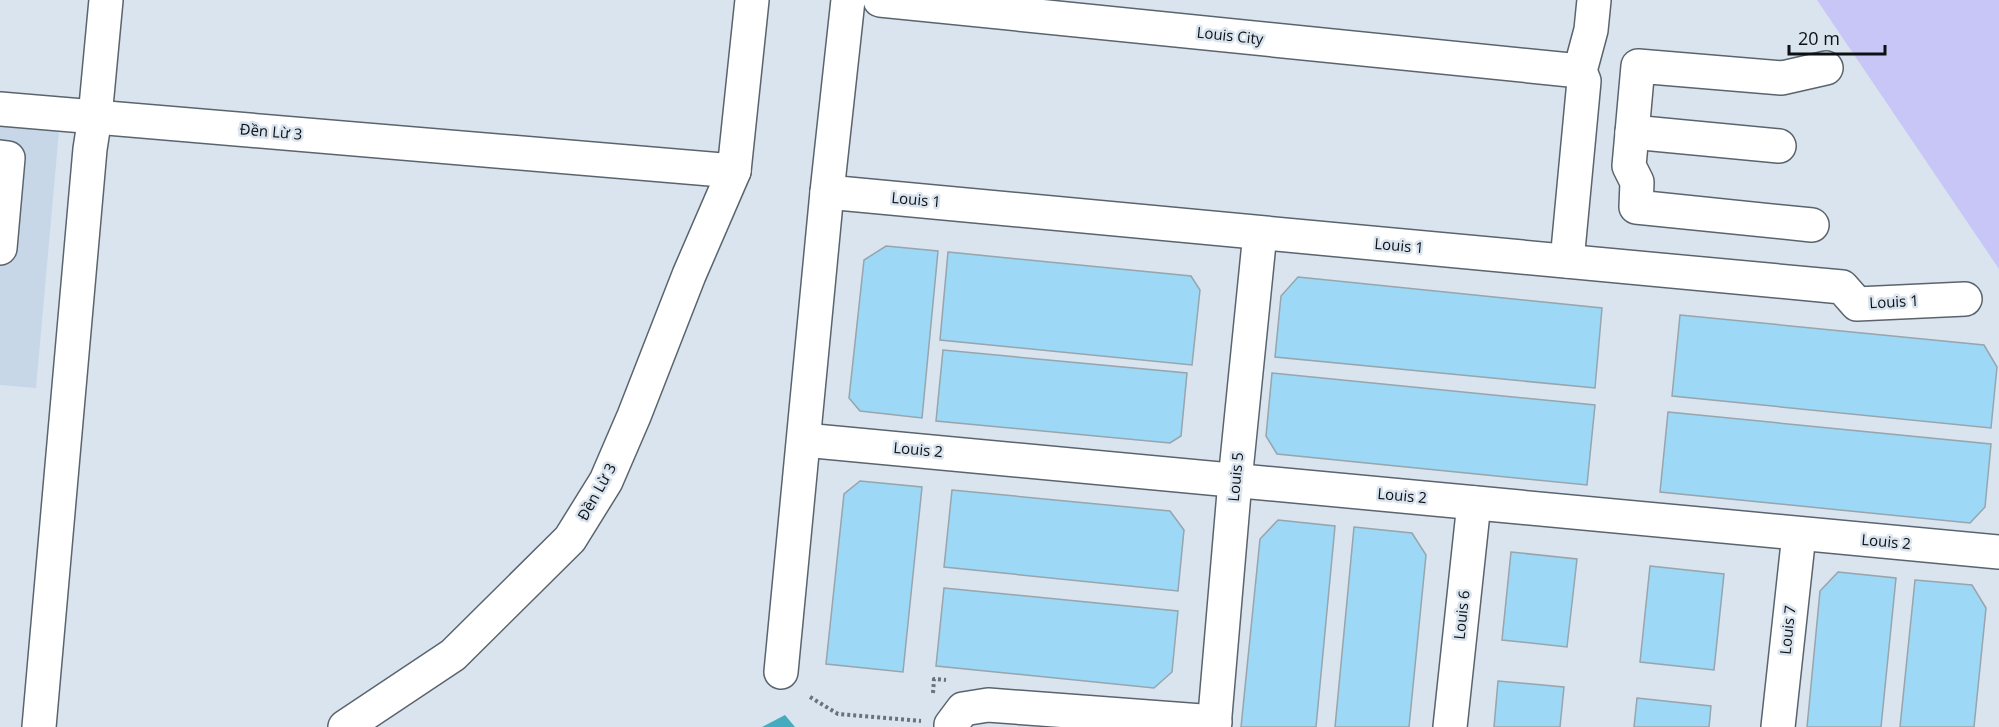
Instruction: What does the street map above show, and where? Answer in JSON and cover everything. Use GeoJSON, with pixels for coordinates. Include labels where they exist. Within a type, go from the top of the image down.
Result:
{"type":"FeatureCollection","features":[{"type":"Feature","properties":{"kind":"street"},"geometry":{"type":"LineString","coordinates":[[39,727],[90,149],[106,0]]}},
{"type":"Feature","properties":{"kind":"street","name":"Đền Lừ 3"},"geometry":{"type":"LineString","coordinates":[[345,727],[453,655],[570,539],[606,481],[689,275],[734,171],[752,0]]}},
{"type":"Feature","properties":{"kind":"street"},"geometry":{"type":"LineString","coordinates":[[782,672],[827,192],[848,0]]}},
{"type":"Feature","properties":{"kind":"street","name":"Louis City"},"geometry":{"type":"LineString","coordinates":[[880,0],[1581,71]]}},
{"type":"Feature","properties":{"kind":"street"},"geometry":{"type":"LineString","coordinates":[[1567,261],[1584,81],[1581,71],[1591,30],[1594,0]]}},
{"type":"Feature","properties":{"kind":"street"},"geometry":{"type":"LineString","coordinates":[[1812,225],[1636,207],[1637,182],[1629,166],[1632,132],[1638,66],[1782,78],[1826,68]]}},
{"type":"Feature","properties":{"kind":"street","name":"Đền Lừ 3"},"geometry":{"type":"LineString","coordinates":[[0,109],[734,171]]}},
{"type":"Feature","properties":{"kind":"street"},"geometry":{"type":"LineString","coordinates":[[1632,132],[1779,146]]}},
{"type":"Feature","properties":{"kind":"street"},"geometry":{"type":"LineString","coordinates":[[0,157],[8,158],[0,248]]}},
{"type":"Feature","properties":{"kind":"street"},"geometry":{"type":"LineString","coordinates":[[1576,163],[1629,166]]}},
{"type":"Feature","properties":{"kind":"street","name":"Louis 1"},"geometry":{"type":"LineString","coordinates":[[827,192],[1842,287],[1857,304],[1965,299]]}},
{"type":"Feature","properties":{"kind":"street","name":"Louis 5"},"geometry":{"type":"LineString","coordinates":[[940,724],[951,725],[963,709],[988,705],[1214,724],[1260,233]]}},
{"type":"Feature","properties":{"kind":"street","name":"Louis 2"},"geometry":{"type":"LineString","coordinates":[[804,440],[1999,552]]}},
{"type":"Feature","properties":{"kind":"street","name":"Louis 6"},"geometry":{"type":"LineString","coordinates":[[1450,727],[1474,503]]}},
{"type":"Feature","properties":{"kind":"street","name":"Louis 7"},"geometry":{"type":"LineString","coordinates":[[1778,727],[1799,534]]}},
{"type":"Feature","properties":{"kind":"path"},"geometry":{"type":"LineString","coordinates":[[932,700],[934,679],[951,681]]}},
{"type":"Feature","properties":{"kind":"path"},"geometry":{"type":"LineString","coordinates":[[810,697],[838,714],[940,724]]}},
{"type":"Feature","properties":{"kind":"shaded area"},"geometry":{"type":"Polygon","coordinates":[[[1817,0],[1999,0],[1999,269],[1817,0]]]}},
{"type":"Feature","properties":{"kind":"shaded area"},"geometry":{"type":"Polygon","coordinates":[[[0,125],[59,131],[36,388],[0,385],[0,125]]]}},
{"type":"Feature","properties":{"kind":"shaded area"},"geometry":{"type":"Polygon","coordinates":[[[785,715],[795,727],[762,727],[785,715]]]}},
{"type":"Feature","properties":{"kind":"building"},"geometry":{"type":"Polygon","coordinates":[[[886,246],[938,251],[922,418],[860,411],[849,398],[864,260],[886,246]]]}},
{"type":"Feature","properties":{"kind":"building"},"geometry":{"type":"Polygon","coordinates":[[[948,252],[1191,276],[1200,290],[1192,365],[940,340],[948,252]]]}},
{"type":"Feature","properties":{"kind":"building"},"geometry":{"type":"Polygon","coordinates":[[[1298,277],[1602,308],[1595,388],[1275,357],[1281,296],[1298,277]]]}},
{"type":"Feature","properties":{"kind":"building"},"geometry":{"type":"Polygon","coordinates":[[[1680,315],[1984,345],[1997,367],[1991,428],[1672,396],[1680,315]]]}},
{"type":"Feature","properties":{"kind":"building"},"geometry":{"type":"Polygon","coordinates":[[[943,350],[1187,373],[1181,436],[1170,443],[936,421],[943,350]]]}},
{"type":"Feature","properties":{"kind":"building"},"geometry":{"type":"Polygon","coordinates":[[[1272,373],[1595,405],[1587,485],[1277,454],[1266,436],[1272,373]]]}},
{"type":"Feature","properties":{"kind":"building"},"geometry":{"type":"Polygon","coordinates":[[[1668,412],[1991,444],[1985,507],[1970,523],[1660,492],[1668,412]]]}},
{"type":"Feature","properties":{"kind":"building"},"geometry":{"type":"Polygon","coordinates":[[[860,481],[922,487],[903,672],[826,664],[844,494],[860,481]]]}},
{"type":"Feature","properties":{"kind":"building"},"geometry":{"type":"Polygon","coordinates":[[[952,490],[1170,511],[1184,530],[1178,591],[944,567],[952,490]]]}},
{"type":"Feature","properties":{"kind":"building"},"geometry":{"type":"Polygon","coordinates":[[[1278,520],[1335,526],[1316,727],[1241,727],[1260,539],[1278,520]]]}},
{"type":"Feature","properties":{"kind":"building"},"geometry":{"type":"Polygon","coordinates":[[[1354,527],[1412,533],[1426,555],[1409,727],[1335,727],[1354,527]]]}},
{"type":"Feature","properties":{"kind":"building"},"geometry":{"type":"Polygon","coordinates":[[[1511,552],[1577,559],[1567,647],[1502,640],[1511,552]]]}},
{"type":"Feature","properties":{"kind":"building"},"geometry":{"type":"Polygon","coordinates":[[[1650,566],[1724,574],[1714,670],[1640,662],[1650,566]]]}},
{"type":"Feature","properties":{"kind":"building"},"geometry":{"type":"Polygon","coordinates":[[[1838,572],[1896,578],[1881,727],[1807,727],[1820,591],[1838,572]]]}},
{"type":"Feature","properties":{"kind":"building"},"geometry":{"type":"Polygon","coordinates":[[[1915,580],[1972,585],[1986,608],[1974,727],[1900,727],[1915,580]]]}},
{"type":"Feature","properties":{"kind":"building"},"geometry":{"type":"Polygon","coordinates":[[[944,588],[1178,611],[1172,672],[1154,688],[936,666],[944,588]]]}},
{"type":"Feature","properties":{"kind":"building"},"geometry":{"type":"Polygon","coordinates":[[[1498,681],[1564,687],[1560,727],[1494,727],[1498,681]]]}},
{"type":"Feature","properties":{"kind":"building"},"geometry":{"type":"Polygon","coordinates":[[[1637,698],[1711,706],[1709,727],[1634,727],[1637,698]]]}}]}
